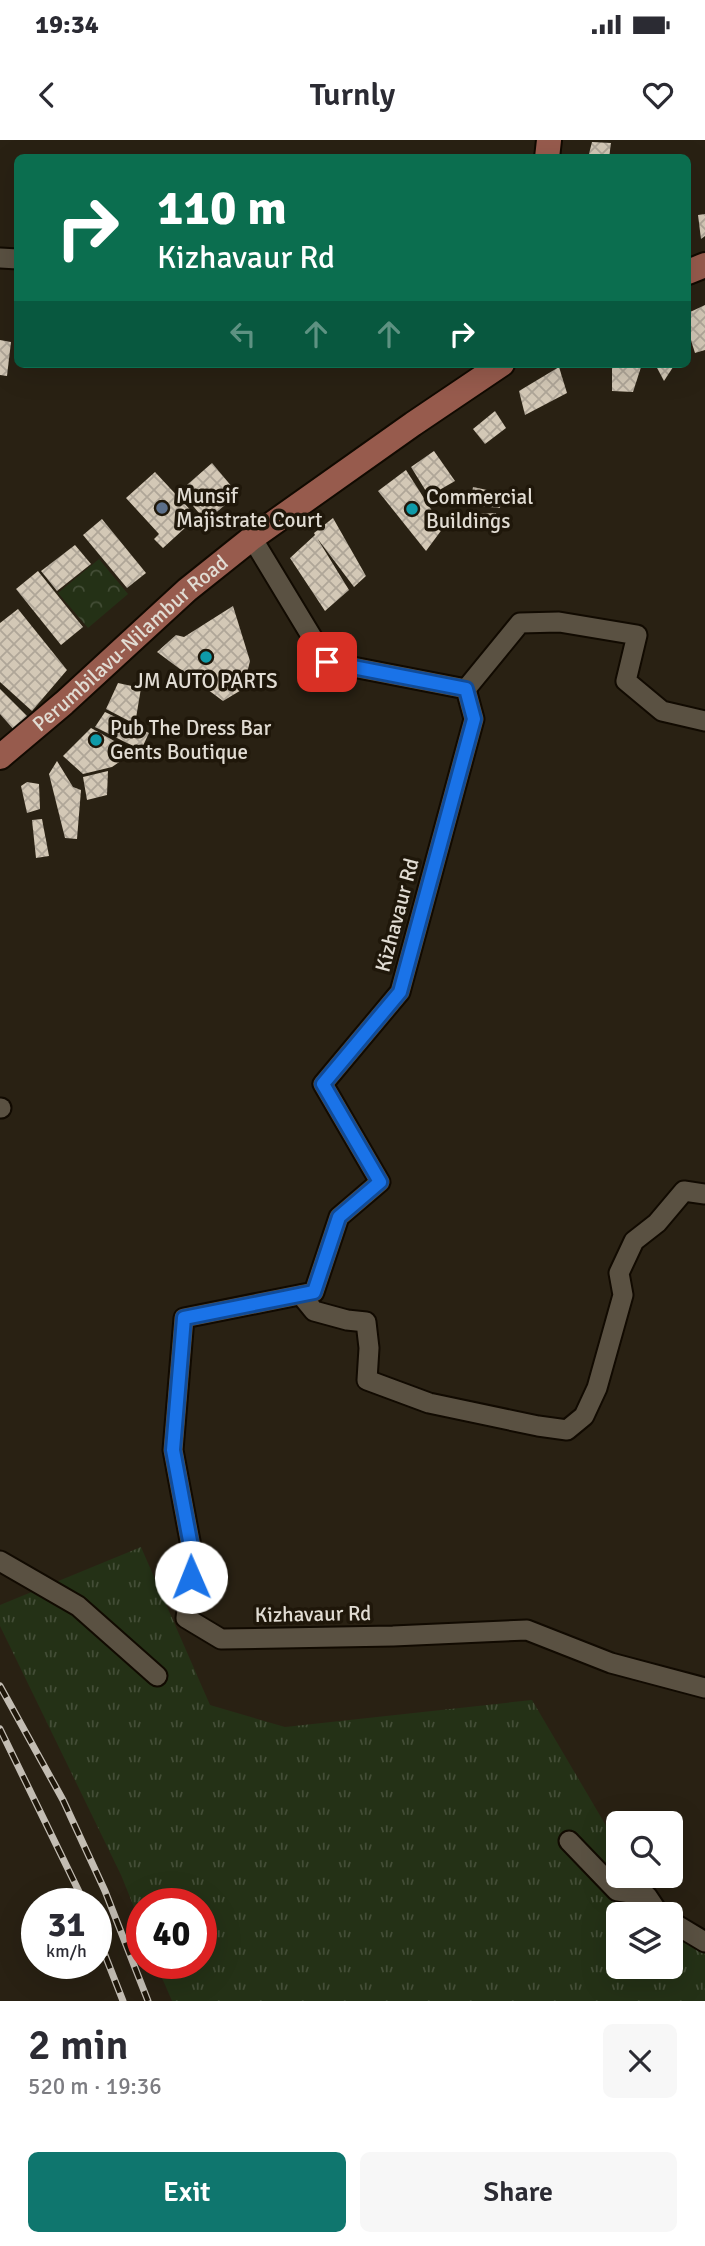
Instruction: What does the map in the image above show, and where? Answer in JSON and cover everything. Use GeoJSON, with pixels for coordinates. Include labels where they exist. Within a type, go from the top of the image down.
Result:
{"type":"FeatureCollection","features":[{"type":"Feature","properties":{"kind":"main road","name":"Perumbilavu-Nilambur Road"},"geometry":{"type":"LineString","coordinates":[[0,757],[64,703],[187,590],[253,538],[496,368]]}},
{"type":"Feature","properties":{"kind":"street"},"geometry":{"type":"LineString","coordinates":[[253,538],[327,662],[466,689],[520,623],[559,622],[637,635],[626,681],[662,712],[705,721]]}},
{"type":"Feature","properties":{"kind":"street","name":"Kizhavaur Rd"},"geometry":{"type":"LineString","coordinates":[[466,689],[474,719],[400,992],[323,1084],[380,1182],[339,1217],[314,1292],[184,1318],[173,1450],[193,1557],[186,1618],[220,1639],[527,1630],[611,1663],[705,1688]]}},
{"type":"Feature","properties":{"kind":"street"},"geometry":{"type":"LineString","coordinates":[[301,1295],[314,1311],[366,1322],[369,1348],[367,1380],[429,1404],[567,1430],[584,1416],[597,1388],[623,1295],[619,1273],[634,1241],[657,1223],[684,1191],[705,1194]]}},
{"type":"Feature","properties":{"kind":"street"},"geometry":{"type":"LineString","coordinates":[[0,1561],[78,1606],[157,1676]]}},
{"type":"Feature","properties":{"kind":"street"},"geometry":{"type":"LineString","coordinates":[[569,1841],[617,1891],[647,1896],[651,1902]]}},
{"type":"Feature","properties":{"kind":"street"},"geometry":{"type":"LineString","coordinates":[[683,1929],[705,1942]]}},
{"type":"Feature","properties":{"kind":"green space"},"geometry":{"type":"Polygon","coordinates":[[[99,559],[128,594],[88,628],[58,593],[99,559]]]}},
{"type":"Feature","properties":{"kind":"green space"},"geometry":{"type":"Polygon","coordinates":[[[141,1547],[210,1705],[285,1727],[532,1700],[606,1826],[606,1888],[642,1888],[655,1902],[606,1902],[606,1979],[683,1979],[683,1923],[705,1939],[705,2001],[172,2001],[162,1979],[217,1979],[217,1888],[126,1888],[0,1626],[0,1605],[141,1547]]]}},
{"type":"Feature","properties":{"kind":"building"},"geometry":{"type":"Polygon","coordinates":[[[592,142],[611,143],[610,154],[589,154],[592,142]]]}},
{"type":"Feature","properties":{"kind":"building"},"geometry":{"type":"Polygon","coordinates":[[[705,214],[705,236],[701,239],[698,215],[705,214]]]}},
{"type":"Feature","properties":{"kind":"building"},"geometry":{"type":"Polygon","coordinates":[[[705,305],[705,350],[695,353],[691,340],[691,312],[705,305]]]}},
{"type":"Feature","properties":{"kind":"building"},"geometry":{"type":"Polygon","coordinates":[[[0,340],[11,342],[7,376],[0,375],[0,340]]]}},
{"type":"Feature","properties":{"kind":"building"},"geometry":{"type":"Polygon","coordinates":[[[559,368],[567,393],[525,415],[519,391],[559,368]]]}},
{"type":"Feature","properties":{"kind":"building"},"geometry":{"type":"Polygon","coordinates":[[[612,368],[641,368],[633,392],[612,391],[612,368]]]}},
{"type":"Feature","properties":{"kind":"building"},"geometry":{"type":"Polygon","coordinates":[[[657,368],[672,368],[664,381],[657,368]]]}},
{"type":"Feature","properties":{"kind":"building"},"geometry":{"type":"Polygon","coordinates":[[[495,411],[506,428],[485,444],[473,429],[495,411]]]}},
{"type":"Feature","properties":{"kind":"building"},"geometry":{"type":"Polygon","coordinates":[[[434,451],[455,481],[429,496],[411,467],[434,451]]]}},
{"type":"Feature","properties":{"kind":"building"},"geometry":{"type":"Polygon","coordinates":[[[212,463],[238,494],[206,521],[180,491],[212,463]]]}},
{"type":"Feature","properties":{"kind":"building","name":"Commercial Buildings"},"geometry":{"type":"Polygon","coordinates":[[[406,470],[443,528],[426,551],[378,491],[406,470]]]}},
{"type":"Feature","properties":{"kind":"building","name":"Munsif Majistrate Court"},"geometry":{"type":"Polygon","coordinates":[[[155,472],[197,517],[163,548],[154,539],[159,534],[126,498],[155,472]]]}},
{"type":"Feature","properties":{"kind":"building"},"geometry":{"type":"Polygon","coordinates":[[[473,487],[501,493],[500,508],[470,505],[473,487]]]}},
{"type":"Feature","properties":{"kind":"building"},"geometry":{"type":"Polygon","coordinates":[[[496,513],[498,533],[477,529],[478,514],[496,513]]]}},
{"type":"Feature","properties":{"kind":"building"},"geometry":{"type":"Polygon","coordinates":[[[333,518],[366,576],[354,587],[317,538],[349,590],[325,611],[290,558],[333,518]]]}},
{"type":"Feature","properties":{"kind":"building"},"geometry":{"type":"Polygon","coordinates":[[[102,519],[146,573],[127,588],[83,535],[102,519]]]}},
{"type":"Feature","properties":{"kind":"building"},"geometry":{"type":"Polygon","coordinates":[[[75,545],[91,564],[57,591],[41,571],[75,545]]]}},
{"type":"Feature","properties":{"kind":"building"},"geometry":{"type":"Polygon","coordinates":[[[38,571],[83,627],[61,645],[16,589],[38,571]]]}},
{"type":"Feature","properties":{"kind":"building","name":"JM AUTO PARTS"},"geometry":{"type":"Polygon","coordinates":[[[233,606],[250,661],[243,689],[223,701],[157,652],[176,635],[184,637],[233,606]]]}},
{"type":"Feature","properties":{"kind":"building"},"geometry":{"type":"Polygon","coordinates":[[[18,609],[67,670],[32,711],[0,682],[0,623],[18,609]]]}},
{"type":"Feature","properties":{"kind":"building"},"geometry":{"type":"Polygon","coordinates":[[[118,683],[141,688],[135,724],[106,709],[118,683]]]}},
{"type":"Feature","properties":{"kind":"building"},"geometry":{"type":"Polygon","coordinates":[[[0,689],[29,718],[15,731],[0,714],[0,689]]]}},
{"type":"Feature","properties":{"kind":"building"},"geometry":{"type":"Polygon","coordinates":[[[105,712],[149,733],[141,750],[95,727],[105,712]]]}},
{"type":"Feature","properties":{"kind":"building","name":"Pub The Dress Bar Gents Boutique"},"geometry":{"type":"Polygon","coordinates":[[[91,728],[134,752],[112,767],[83,774],[63,756],[91,728]]]}},
{"type":"Feature","properties":{"kind":"building"},"geometry":{"type":"Polygon","coordinates":[[[57,761],[73,787],[81,790],[77,839],[65,838],[49,774],[57,761]]]}},
{"type":"Feature","properties":{"kind":"building"},"geometry":{"type":"Polygon","coordinates":[[[108,771],[107,795],[87,800],[83,777],[108,771]]]}},
{"type":"Feature","properties":{"kind":"building"},"geometry":{"type":"Polygon","coordinates":[[[27,782],[39,784],[40,809],[27,813],[21,786],[27,782]]]}},
{"type":"Feature","properties":{"kind":"building"},"geometry":{"type":"Polygon","coordinates":[[[42,819],[49,856],[36,858],[32,820],[42,819]]]}},
{"type":"Feature","properties":{"kind":"railway"},"geometry":{"type":"LineString","coordinates":[[0,1686],[63,1800],[105,1891],[148,2001]]}},
{"type":"Feature","properties":{"kind":"railway"},"geometry":{"type":"LineString","coordinates":[[0,1729],[77,1888]]}},
{"type":"Feature","properties":{"kind":"railway"},"geometry":{"type":"LineString","coordinates":[[112,1973],[123,2001]]}},
{"type":"Feature","properties":{"kind":"place","name":"Munsif Majistrate Court"},"geometry":{"type":"Point","coordinates":[162,508]}},
{"type":"Feature","properties":{"kind":"place","name":"Commercial Buildings"},"geometry":{"type":"Point","coordinates":[412,509]}},
{"type":"Feature","properties":{"kind":"place","name":"JM AUTO PARTS"},"geometry":{"type":"Point","coordinates":[206,657]}},
{"type":"Feature","properties":{"kind":"place","name":"Pub The Dress Bar Gents Boutique"},"geometry":{"type":"Point","coordinates":[96,740]}},
{"type":"Feature","properties":{"kind":"route"},"geometry":{"type":"LineString","coordinates":[[191,1577],[193,1557],[173,1450],[184,1318],[314,1292],[339,1217],[380,1182],[323,1084],[400,992],[474,719],[466,689],[327,662]]}}]}
